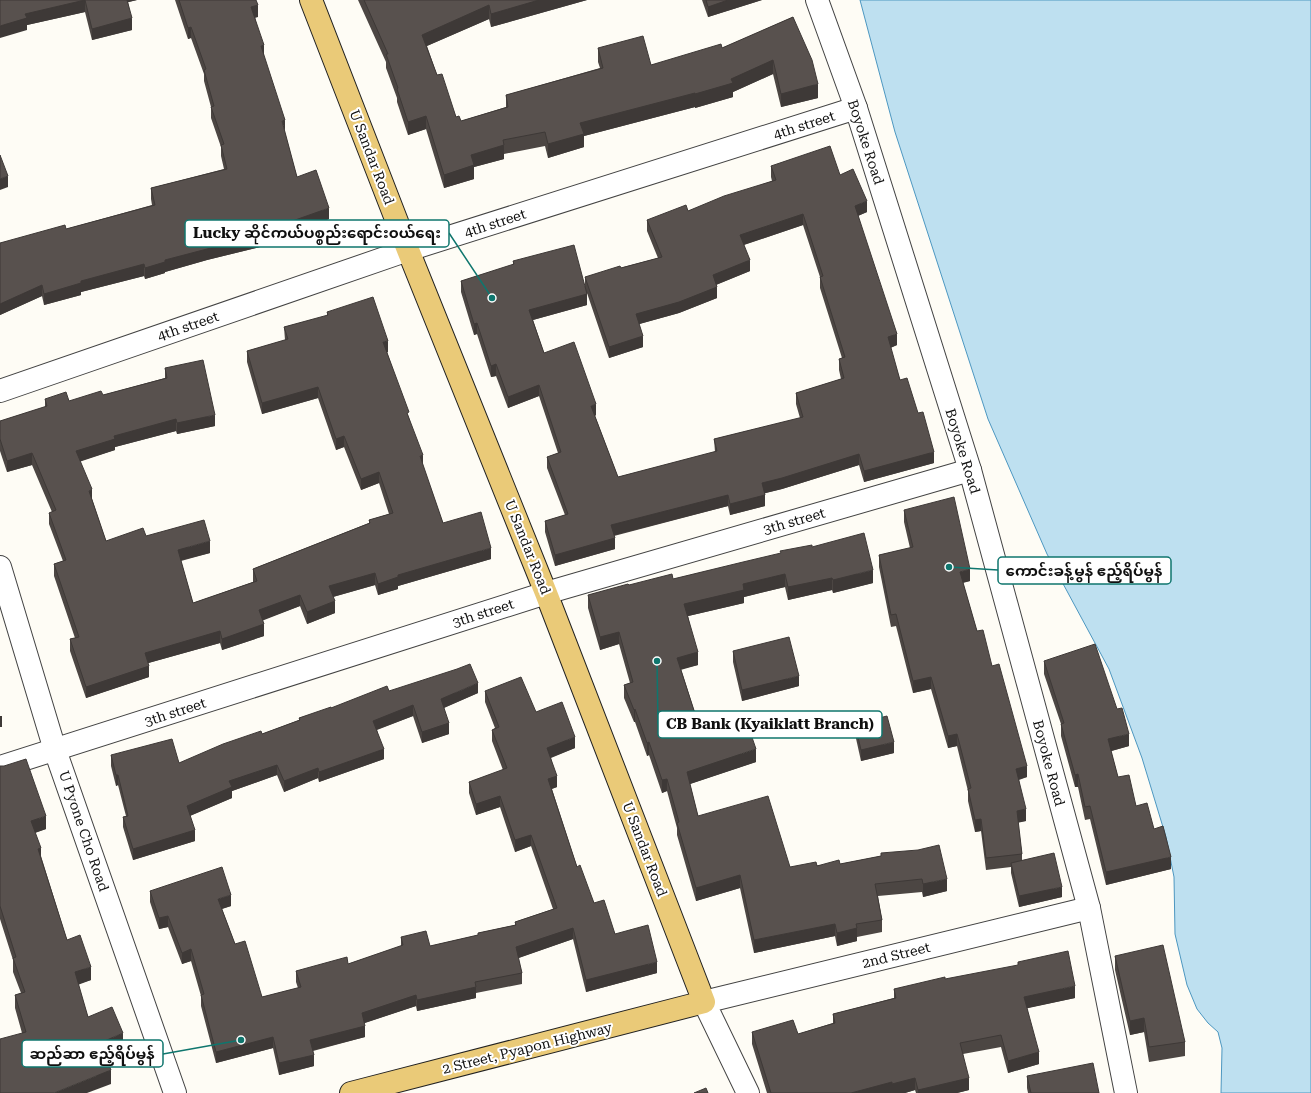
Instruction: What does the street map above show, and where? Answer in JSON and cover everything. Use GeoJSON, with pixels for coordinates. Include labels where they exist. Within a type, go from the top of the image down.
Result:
{"type":"FeatureCollection","features":[{"type":"Feature","properties":{"kind":"main road","name":"U Sandar Road"},"geometry":{"type":"LineString","coordinates":[[311,0],[408,250],[546,593],[704,1002]]}},
{"type":"Feature","properties":{"kind":"main road","name":"2 Street, Pyapon Highway"},"geometry":{"type":"LineString","coordinates":[[351,1093],[704,1002]]}},
{"type":"Feature","properties":{"kind":"street","name":"Boyoke Road"},"geometry":{"type":"LineString","coordinates":[[817,0],[856,108],[970,470],[1088,908],[1126,1093]]}},
{"type":"Feature","properties":{"kind":"street","name":"4th street"},"geometry":{"type":"LineString","coordinates":[[0,391],[408,250],[856,108]]}},
{"type":"Feature","properties":{"kind":"street","name":"3th street"},"geometry":{"type":"LineString","coordinates":[[0,767],[546,593],[970,470]]}},
{"type":"Feature","properties":{"kind":"street","name":"U Pyone Cho Road"},"geometry":{"type":"LineString","coordinates":[[0,568],[55,750],[175,1093]]}},
{"type":"Feature","properties":{"kind":"street","name":"2nd Street"},"geometry":{"type":"LineString","coordinates":[[704,1002],[1088,908]]}},
{"type":"Feature","properties":{"kind":"street","name":"U Sandar Road"},"geometry":{"type":"LineString","coordinates":[[704,1002],[748,1093]]}},
{"type":"Feature","properties":{"kind":"water"},"geometry":{"type":"Polygon","coordinates":[[[860,0],[1311,0],[1311,1093],[1221,1093],[1222,1048],[1218,1032],[1208,1023],[1197,1009],[1187,985],[1175,934],[1174,877],[1166,837],[1142,758],[1109,669],[1047,554],[988,419],[895,132],[860,0]]]}},
{"type":"Feature","properties":{"kind":"building"},"geometry":{"type":"Polygon","coordinates":[[[0,0],[85,0],[25,14],[27,18],[0,26],[0,0]]]}},
{"type":"Feature","properties":{"kind":"building"},"geometry":{"type":"Polygon","coordinates":[[[85,0],[127,0],[132,18],[92,29],[85,0]]]}},
{"type":"Feature","properties":{"kind":"building"},"geometry":{"type":"Polygon","coordinates":[[[179,0],[256,0],[258,5],[251,7],[264,45],[261,46],[285,120],[282,121],[297,177],[316,170],[329,208],[267,230],[268,234],[165,260],[165,262],[145,268],[144,264],[81,281],[81,283],[44,294],[42,285],[0,304],[0,243],[65,225],[66,229],[155,205],[151,188],[227,169],[221,145],[224,144],[211,107],[214,106],[204,70],[206,69],[191,27],[188,28],[179,0]]]}},
{"type":"Feature","properties":{"kind":"building"},"geometry":{"type":"Polygon","coordinates":[[[364,0],[539,0],[491,14],[489,5],[422,35],[437,75],[442,74],[456,117],[459,116],[461,121],[508,107],[506,95],[603,68],[598,48],[643,36],[651,65],[721,44],[722,48],[793,17],[812,60],[818,84],[781,94],[773,60],[731,79],[733,83],[580,123],[584,134],[548,144],[545,132],[503,140],[504,145],[471,155],[474,165],[444,175],[426,116],[408,122],[386,54],[388,54],[364,0]]]}},
{"type":"Feature","properties":{"kind":"building"},"geometry":{"type":"Polygon","coordinates":[[[706,0],[728,0],[708,7],[706,0]]]}},
{"type":"Feature","properties":{"kind":"building"},"geometry":{"type":"Polygon","coordinates":[[[830,146],[840,175],[853,169],[867,201],[855,206],[897,334],[888,337],[900,380],[907,378],[918,413],[923,412],[934,452],[864,471],[859,454],[762,483],[765,495],[730,504],[728,495],[611,525],[615,538],[555,555],[545,521],[568,514],[547,457],[561,452],[539,385],[508,397],[496,364],[491,366],[477,323],[474,324],[461,281],[514,264],[513,261],[574,245],[587,294],[529,310],[544,353],[574,342],[596,404],[591,406],[618,477],[717,451],[714,439],[803,417],[796,393],[844,378],[839,359],[845,357],[820,277],[823,276],[803,214],[740,235],[750,260],[713,275],[717,287],[679,302],[636,314],[643,336],[609,347],[585,277],[620,266],[621,268],[662,257],[647,220],[686,205],[688,211],[724,196],[776,180],[771,166],[830,146]]]}},
{"type":"Feature","properties":{"kind":"building"},"geometry":{"type":"Polygon","coordinates":[[[0,155],[8,176],[0,179],[0,155]]]}},
{"type":"Feature","properties":{"kind":"building"},"geometry":{"type":"Polygon","coordinates":[[[373,297],[388,341],[383,342],[409,412],[407,413],[423,455],[420,456],[443,523],[481,512],[491,548],[398,575],[398,577],[378,584],[375,573],[329,586],[335,601],[307,612],[300,595],[259,610],[264,624],[222,639],[220,631],[145,653],[149,666],[86,687],[70,639],[79,637],[54,564],[66,560],[49,513],[56,510],[32,453],[7,461],[0,439],[0,421],[47,406],[45,399],[66,392],[69,401],[101,391],[103,395],[167,378],[165,368],[203,360],[215,415],[177,423],[176,419],[114,436],[115,439],[76,451],[92,489],[89,491],[106,541],[143,528],[146,536],[204,520],[210,541],[178,550],[193,603],[257,581],[253,569],[370,523],[369,520],[393,513],[379,472],[361,479],[344,436],[336,439],[318,387],[262,403],[247,351],[288,339],[284,327],[328,315],[327,312],[373,297]]]}},
{"type":"Feature","properties":{"kind":"building"},"geometry":{"type":"Polygon","coordinates":[[[954,497],[970,569],[960,572],[977,631],[983,630],[992,666],[999,664],[1027,766],[1016,769],[1026,809],[1017,811],[1022,854],[986,858],[981,819],[975,820],[968,789],[971,788],[957,734],[948,736],[931,677],[913,681],[896,614],[891,615],[879,555],[913,547],[904,510],[954,497]]]}},
{"type":"Feature","properties":{"kind":"building"},"geometry":{"type":"Polygon","coordinates":[[[864,533],[873,570],[833,580],[832,578],[788,587],[785,574],[743,584],[744,590],[684,604],[698,652],[677,658],[701,732],[745,717],[756,749],[687,772],[698,816],[768,796],[790,867],[816,862],[817,866],[839,860],[840,864],[881,856],[881,853],[918,850],[939,845],[947,879],[923,884],[922,879],[875,884],[882,920],[856,924],[857,928],[837,933],[835,924],[754,940],[740,875],[696,888],[677,823],[679,822],[667,779],[662,780],[649,742],[647,743],[635,709],[634,710],[624,685],[633,682],[619,632],[600,637],[588,595],[672,574],[673,579],[781,553],[780,551],[812,545],[812,547],[864,533]]]}},
{"type":"Feature","properties":{"kind":"building"},"geometry":{"type":"Polygon","coordinates":[[[789,637],[799,676],[742,690],[733,651],[789,637]]]}},
{"type":"Feature","properties":{"kind":"building"},"geometry":{"type":"Polygon","coordinates":[[[1095,644],[1117,709],[1122,708],[1129,734],[1108,739],[1118,777],[1129,775],[1136,806],[1147,803],[1154,829],[1163,826],[1171,857],[1106,872],[1090,806],[1085,807],[1078,774],[1075,775],[1061,724],[1064,723],[1044,661],[1095,644]]]}},
{"type":"Feature","properties":{"kind":"building"},"geometry":{"type":"Polygon","coordinates":[[[470,664],[478,683],[441,699],[449,723],[422,732],[413,705],[373,721],[384,749],[319,772],[318,768],[284,781],[277,765],[229,781],[232,787],[187,806],[195,830],[133,849],[123,817],[128,816],[118,775],[116,775],[111,755],[172,739],[179,763],[223,744],[261,731],[262,734],[300,720],[299,718],[331,708],[387,686],[389,691],[470,664]]]}},
{"type":"Feature","properties":{"kind":"building"},"geometry":{"type":"Polygon","coordinates":[[[521,677],[536,712],[562,702],[575,737],[547,748],[557,776],[548,779],[577,867],[580,865],[594,903],[604,900],[615,934],[648,925],[657,962],[586,980],[573,928],[516,947],[522,973],[475,982],[476,987],[417,1000],[416,995],[362,1013],[365,1026],[310,1040],[314,1055],[279,1063],[273,1037],[216,1052],[201,995],[204,994],[191,949],[182,953],[168,916],[159,918],[150,891],[222,867],[231,895],[218,899],[235,944],[245,941],[262,997],[301,987],[296,971],[347,957],[348,964],[403,945],[401,937],[426,931],[430,946],[478,935],[478,933],[516,925],[515,922],[557,908],[531,835],[515,840],[500,796],[476,804],[469,782],[507,768],[492,730],[499,727],[485,691],[521,677]]]}},
{"type":"Feature","properties":{"kind":"building"},"geometry":{"type":"Polygon","coordinates":[[[887,716],[894,742],[861,750],[855,724],[887,716]]]}},
{"type":"Feature","properties":{"kind":"building"},"geometry":{"type":"Polygon","coordinates":[[[26,759],[46,816],[31,821],[41,848],[38,849],[67,940],[80,935],[91,967],[75,972],[88,1017],[112,1007],[123,1033],[100,1043],[111,1070],[54,1093],[0,1093],[0,1039],[26,1032],[15,995],[25,992],[13,958],[16,957],[0,906],[0,766],[26,759]]]}},
{"type":"Feature","properties":{"kind":"building"},"geometry":{"type":"Polygon","coordinates":[[[1054,853],[1062,887],[1019,896],[1011,863],[1054,853]]]}},
{"type":"Feature","properties":{"kind":"building"},"geometry":{"type":"Polygon","coordinates":[[[1163,945],[1185,1042],[1149,1047],[1144,1018],[1130,1021],[1115,956],[1163,945]]]}},
{"type":"Feature","properties":{"kind":"building"},"geometry":{"type":"Polygon","coordinates":[[[1068,951],[1075,986],[1024,997],[1039,1052],[1008,1061],[1001,1035],[960,1043],[969,1078],[918,1090],[915,1078],[892,1084],[892,1082],[851,1093],[771,1093],[752,1032],[793,1020],[798,1034],[835,1023],[833,1014],[896,998],[894,989],[945,977],[945,979],[1018,965],[1018,962],[1068,951]]]}},
{"type":"Feature","properties":{"kind":"building"},"geometry":{"type":"Polygon","coordinates":[[[1093,1063],[1099,1093],[1031,1093],[1027,1076],[1093,1063]]]}},
{"type":"Feature","properties":{"kind":"building"},"geometry":{"type":"Polygon","coordinates":[[[706,1088],[708,1093],[694,1093],[706,1088]]]}},
{"type":"Feature","properties":{"kind":"place","name":"Lucky ဆိုင်ကယ်ပစ္စည်းရောင်း၀ယ်ရေး"},"geometry":{"type":"Point","coordinates":[492,298]}},
{"type":"Feature","properties":{"kind":"place","name":"ကောင်းခန့်မွန် ဧည့်ရိပ်မွန်"},"geometry":{"type":"Point","coordinates":[949,567]}},
{"type":"Feature","properties":{"kind":"place","name":"CB Bank (Kyaiklatt Branch)"},"geometry":{"type":"Point","coordinates":[657,661]}},
{"type":"Feature","properties":{"kind":"place","name":"ဆည်ဆာ ဧည့်ရိပ်မွန်"},"geometry":{"type":"Point","coordinates":[241,1040]}}]}
